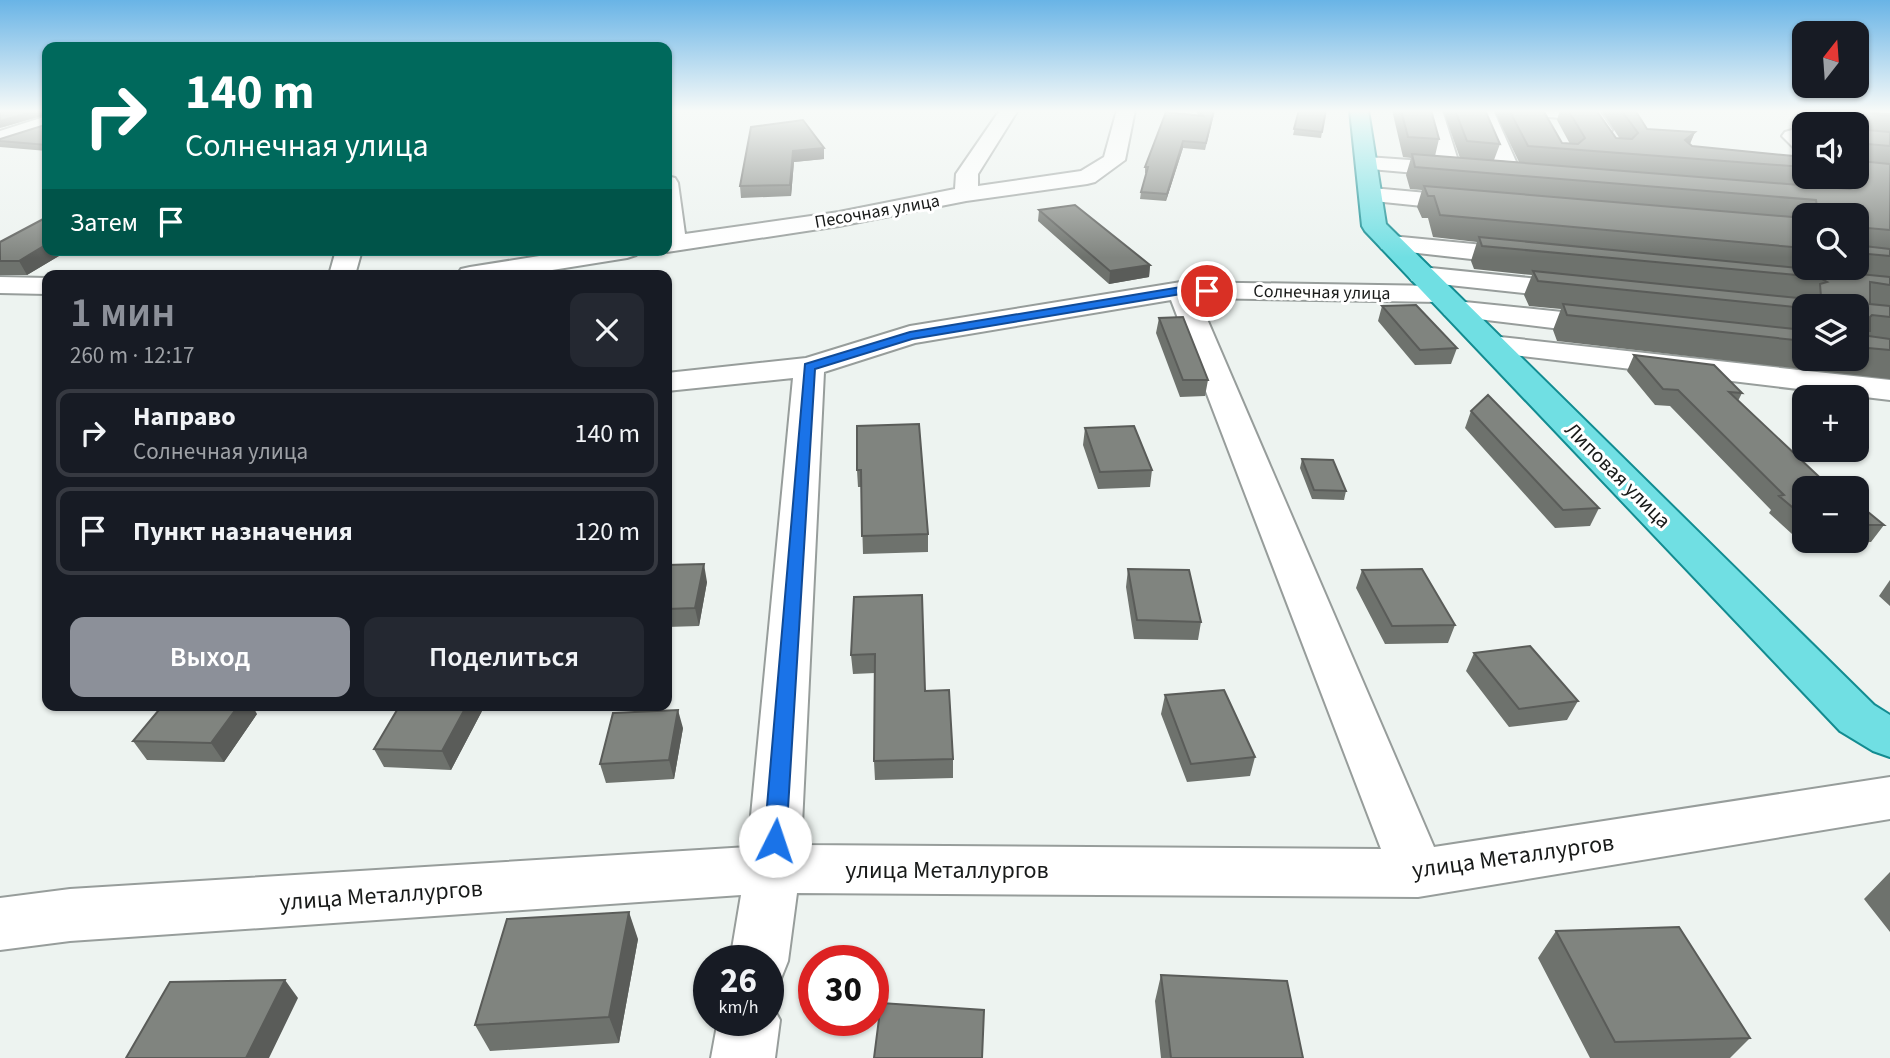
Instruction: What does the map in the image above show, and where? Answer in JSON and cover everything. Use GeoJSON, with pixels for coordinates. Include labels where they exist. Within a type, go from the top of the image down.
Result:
{"type":"FeatureCollection","features":[{"type":"Feature","properties":{"kind":"main road"},"geometry":{"type":"LineString","coordinates":[[1368,159],[1376,205]]}},
{"type":"Feature","properties":{"kind":"main road","name":"Липовая улица"},"geometry":{"type":"LineString","coordinates":[[1376,205],[1439,293],[1857,718],[1890,738]]}},
{"type":"Feature","properties":{"kind":"street"},"geometry":{"type":"LineString","coordinates":[[965,194],[967,174],[977,159]]}},
{"type":"Feature","properties":{"kind":"street","name":"Песочная улица"},"geometry":{"type":"LineString","coordinates":[[672,244],[839,219],[965,194],[1087,177],[1114,159]]}},
{"type":"Feature","properties":{"kind":"street"},"geometry":{"type":"LineString","coordinates":[[1447,159],[1450,170]]}},
{"type":"Feature","properties":{"kind":"street"},"geometry":{"type":"LineString","coordinates":[[1505,159],[1511,175]]}},
{"type":"Feature","properties":{"kind":"street"},"geometry":{"type":"LineString","coordinates":[[1376,205],[1450,170],[1538,177]]}},
{"type":"Feature","properties":{"kind":"street"},"geometry":{"type":"LineString","coordinates":[[1376,205],[1498,206]]}},
{"type":"Feature","properties":{"kind":"street"},"geometry":{"type":"LineString","coordinates":[[1376,205],[1471,227]]}},
{"type":"Feature","properties":{"kind":"street"},"geometry":{"type":"LineString","coordinates":[[1376,205],[1544,259]]}},
{"type":"Feature","properties":{"kind":"street"},"geometry":{"type":"LineString","coordinates":[[501,270],[589,256]]}},
{"type":"Feature","properties":{"kind":"street"},"geometry":{"type":"LineString","coordinates":[[0,285],[42,286]]}},
{"type":"Feature","properties":{"kind":"street"},"geometry":{"type":"LineString","coordinates":[[1181,290],[1418,873]]}},
{"type":"Feature","properties":{"kind":"street","name":"Солнечная улица"},"geometry":{"type":"LineString","coordinates":[[672,381],[809,367],[910,335],[1181,290],[1439,293]]}},
{"type":"Feature","properties":{"kind":"street"},"geometry":{"type":"LineString","coordinates":[[1439,293],[1599,293]]}},
{"type":"Feature","properties":{"kind":"street"},"geometry":{"type":"LineString","coordinates":[[1439,293],[1643,329]]}},
{"type":"Feature","properties":{"kind":"street"},"geometry":{"type":"LineString","coordinates":[[1491,345],[1890,390]]}},
{"type":"Feature","properties":{"kind":"street"},"geometry":{"type":"LineString","coordinates":[[761,945],[773,869],[809,367]]}},
{"type":"Feature","properties":{"kind":"street","name":"улица Металлургов"},"geometry":{"type":"LineString","coordinates":[[0,924],[70,915],[773,869],[1418,873],[1890,798]]}},
{"type":"Feature","properties":{"kind":"street"},"geometry":{"type":"LineString","coordinates":[[743,1058],[746,1036]]}},
{"type":"Feature","properties":{"kind":"building"},"geometry":{"type":"Polygon","coordinates":[[[745,159],[792,159],[790,185],[740,186],[745,159]]]}},
{"type":"Feature","properties":{"kind":"building"},"geometry":{"type":"Polygon","coordinates":[[[1148,159],[1177,159],[1167,194],[1141,192],[1148,167],[1145,167],[1148,159]]]}},
{"type":"Feature","properties":{"kind":"building"},"geometry":{"type":"Polygon","coordinates":[[[1413,159],[1479,159],[1792,184],[1792,189],[1869,189],[1869,162],[1890,164],[1890,230],[1869,228],[1869,203],[1816,203],[1816,200],[1415,167],[1413,159]]]}},
{"type":"Feature","properties":{"kind":"building"},"geometry":{"type":"Polygon","coordinates":[[[1704,159],[1792,159],[1792,166],[1704,159]]]}},
{"type":"Feature","properties":{"kind":"building"},"geometry":{"type":"Polygon","coordinates":[[[1424,186],[1792,217],[1792,247],[1440,215],[1434,196],[1428,196],[1424,186]]]}},
{"type":"Feature","properties":{"kind":"building"},"geometry":{"type":"Polygon","coordinates":[[[1075,205],[1150,265],[1110,271],[1039,210],[1075,205]]]}},
{"type":"Feature","properties":{"kind":"building"},"geometry":{"type":"Polygon","coordinates":[[[42,220],[42,247],[19,261],[0,261],[0,242],[42,220]]]}},
{"type":"Feature","properties":{"kind":"building"},"geometry":{"type":"Polygon","coordinates":[[[1479,237],[1792,267],[1792,275],[1482,246],[1479,237]]]}},
{"type":"Feature","properties":{"kind":"building"},"geometry":{"type":"Polygon","coordinates":[[[1869,247],[1890,249],[1890,256],[1869,254],[1869,247]]]}},
{"type":"Feature","properties":{"kind":"building"},"geometry":{"type":"Polygon","coordinates":[[[1533,271],[1792,297],[1792,307],[1538,281],[1533,271]]]}},
{"type":"Feature","properties":{"kind":"building"},"geometry":{"type":"Polygon","coordinates":[[[1869,275],[1890,277],[1890,285],[1870,282],[1870,304],[1890,306],[1890,317],[1872,315],[1869,331],[1869,294],[1821,294],[1820,284],[1827,282],[1823,280],[1869,280],[1869,275]]]}},
{"type":"Feature","properties":{"kind":"building"},"geometry":{"type":"Polygon","coordinates":[[[1563,304],[1792,329],[1792,340],[1567,315],[1563,304]]]}},
{"type":"Feature","properties":{"kind":"building"},"geometry":{"type":"Polygon","coordinates":[[[1416,305],[1457,348],[1420,350],[1382,306],[1416,305]]]}},
{"type":"Feature","properties":{"kind":"building"},"geometry":{"type":"Polygon","coordinates":[[[1183,317],[1208,380],[1183,380],[1159,318],[1183,317]]]}},
{"type":"Feature","properties":{"kind":"building"},"geometry":{"type":"Polygon","coordinates":[[[1869,336],[1890,339],[1890,350],[1869,348],[1869,336]]]}},
{"type":"Feature","properties":{"kind":"building"},"geometry":{"type":"Polygon","coordinates":[[[1634,355],[1714,365],[1742,393],[1729,392],[1792,451],[1792,462],[1803,462],[1818,476],[1792,476],[1792,507],[1779,496],[1784,495],[1678,390],[1663,389],[1634,355]]]}},
{"type":"Feature","properties":{"kind":"building"},"geometry":{"type":"Polygon","coordinates":[[[1488,395],[1599,508],[1563,510],[1471,411],[1488,395]]]}},
{"type":"Feature","properties":{"kind":"building"},"geometry":{"type":"Polygon","coordinates":[[[919,424],[928,534],[862,536],[857,426],[919,424]]]}},
{"type":"Feature","properties":{"kind":"building"},"geometry":{"type":"Polygon","coordinates":[[[1134,426],[1152,470],[1100,472],[1085,428],[1134,426]]]}},
{"type":"Feature","properties":{"kind":"building"},"geometry":{"type":"Polygon","coordinates":[[[1302,459],[1333,460],[1346,491],[1314,490],[1302,459]]]}},
{"type":"Feature","properties":{"kind":"building"},"geometry":{"type":"Polygon","coordinates":[[[1869,513],[1884,525],[1869,525],[1869,513]]]}},
{"type":"Feature","properties":{"kind":"building"},"geometry":{"type":"Polygon","coordinates":[[[704,564],[695,608],[672,609],[672,565],[704,564]]]}},
{"type":"Feature","properties":{"kind":"building"},"geometry":{"type":"Polygon","coordinates":[[[1128,569],[1189,570],[1201,622],[1137,620],[1128,569]]]}},
{"type":"Feature","properties":{"kind":"building"},"geometry":{"type":"Polygon","coordinates":[[[1422,569],[1455,625],[1392,626],[1362,570],[1422,569]]]}},
{"type":"Feature","properties":{"kind":"building"},"geometry":{"type":"Polygon","coordinates":[[[922,595],[925,691],[949,690],[953,759],[874,761],[875,654],[851,655],[854,597],[922,595]]]}},
{"type":"Feature","properties":{"kind":"building"},"geometry":{"type":"Polygon","coordinates":[[[1530,646],[1578,701],[1519,709],[1474,653],[1530,646]]]}},
{"type":"Feature","properties":{"kind":"building"},"geometry":{"type":"Polygon","coordinates":[[[1224,690],[1255,757],[1191,764],[1165,695],[1224,690]]]}},
{"type":"Feature","properties":{"kind":"building"},"geometry":{"type":"Polygon","coordinates":[[[678,710],[669,760],[600,764],[613,713],[678,710]]]}},
{"type":"Feature","properties":{"kind":"building"},"geometry":{"type":"Polygon","coordinates":[[[158,711],[235,711],[211,743],[133,741],[158,711]]]}},
{"type":"Feature","properties":{"kind":"building"},"geometry":{"type":"Polygon","coordinates":[[[396,711],[464,711],[442,751],[374,749],[396,711]]]}},
{"type":"Feature","properties":{"kind":"building"},"geometry":{"type":"Polygon","coordinates":[[[629,912],[609,1017],[475,1025],[507,919],[629,912]]]}},
{"type":"Feature","properties":{"kind":"building"},"geometry":{"type":"Polygon","coordinates":[[[1679,927],[1750,1038],[1615,1042],[1556,931],[1679,927]]]}},
{"type":"Feature","properties":{"kind":"building"},"geometry":{"type":"Polygon","coordinates":[[[1161,975],[1287,981],[1303,1058],[1171,1058],[1161,975]]]}},
{"type":"Feature","properties":{"kind":"building"},"geometry":{"type":"Polygon","coordinates":[[[285,980],[246,1058],[126,1058],[170,982],[285,980]]]}},
{"type":"Feature","properties":{"kind":"building"},"geometry":{"type":"Polygon","coordinates":[[[889,1004],[984,1010],[982,1058],[874,1058],[877,1036],[889,1036],[889,1004]]]}},
{"type":"Feature","properties":{"kind":"route"},"geometry":{"type":"LineString","coordinates":[[775,841],[809,367],[910,335],[1181,290],[1207,291]]}}]}
